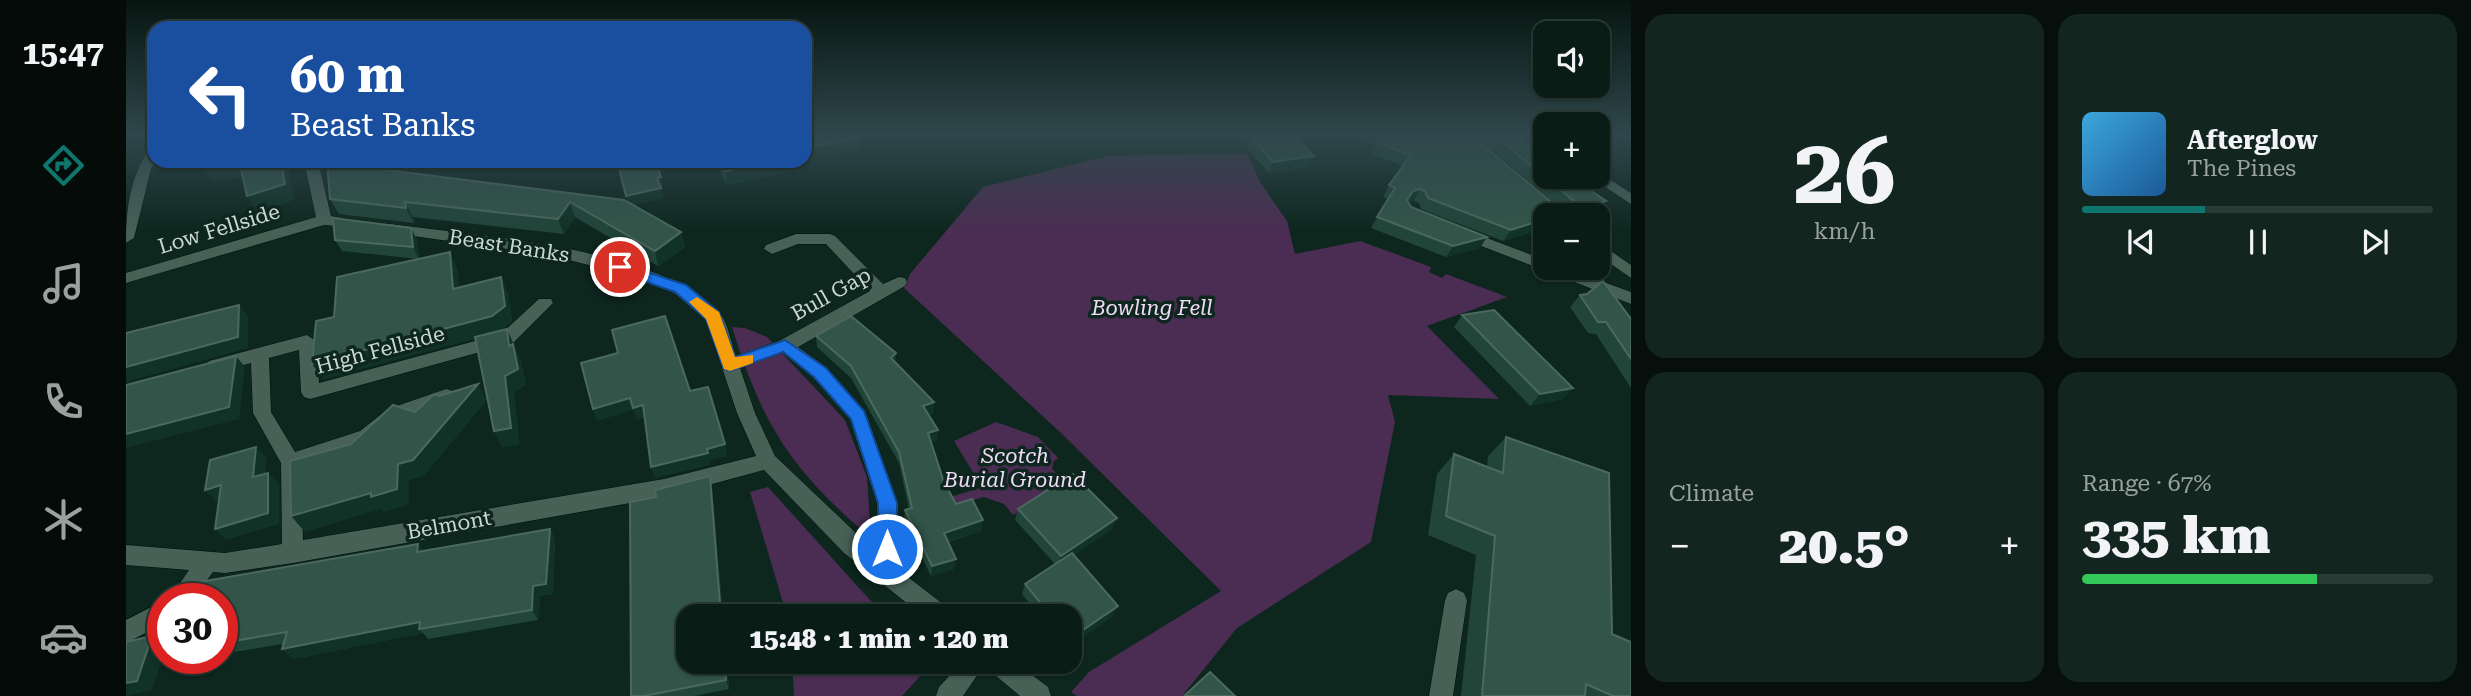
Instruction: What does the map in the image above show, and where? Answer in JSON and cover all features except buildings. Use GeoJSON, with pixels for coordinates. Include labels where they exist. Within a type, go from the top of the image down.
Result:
{"type":"FeatureCollection","features":[{"type":"Feature","properties":{"kind":"street"},"geometry":{"type":"LineString","coordinates":[[126,238],[145,167]]}},
{"type":"Feature","properties":{"kind":"street"},"geometry":{"type":"LineString","coordinates":[[313,168],[324,220]]}},
{"type":"Feature","properties":{"kind":"street"},"geometry":{"type":"LineString","coordinates":[[1610,185],[1631,200]]}},
{"type":"Feature","properties":{"kind":"street","name":"Low Fellside"},"geometry":{"type":"LineString","coordinates":[[127,273],[324,220]]}},
{"type":"Feature","properties":{"kind":"street","name":"Beast Banks"},"geometry":{"type":"LineString","coordinates":[[324,220],[549,250],[645,274],[680,289],[713,316],[768,461],[852,546],[925,604]]}},
{"type":"Feature","properties":{"kind":"street"},"geometry":{"type":"LineString","coordinates":[[1446,227],[1533,261]]}},
{"type":"Feature","properties":{"kind":"street"},"geometry":{"type":"LineString","coordinates":[[772,250],[796,239],[830,239],[881,292]]}},
{"type":"Feature","properties":{"kind":"street"},"geometry":{"type":"LineString","coordinates":[[1610,256],[1631,273]]}},
{"type":"Feature","properties":{"kind":"street"},"geometry":{"type":"LineString","coordinates":[[1582,280],[1631,298]]}},
{"type":"Feature","properties":{"kind":"street","name":"Bull Gap"},"geometry":{"type":"LineString","coordinates":[[785,346],[900,282]]}},
{"type":"Feature","properties":{"kind":"street","name":"High Fellside"},"geometry":{"type":"LineString","coordinates":[[198,370],[307,341],[310,393],[507,339],[545,303]]}},
{"type":"Feature","properties":{"kind":"street"},"geometry":{"type":"LineString","coordinates":[[730,365],[785,346],[820,372],[858,416],[887,503],[887,549],[883,571]]}},
{"type":"Feature","properties":{"kind":"street"},"geometry":{"type":"LineString","coordinates":[[260,354],[262,413],[291,462],[293,552]]}},
{"type":"Feature","properties":{"kind":"street"},"geometry":{"type":"LineString","coordinates":[[291,462],[367,436],[395,414],[463,390]]}},
{"type":"Feature","properties":{"kind":"street","name":"Belmont"},"geometry":{"type":"LineString","coordinates":[[126,555],[225,562],[664,488],[768,461]]}},
{"type":"Feature","properties":{"kind":"street"},"geometry":{"type":"LineString","coordinates":[[195,583],[208,561]]}},
{"type":"Feature","properties":{"kind":"street"},"geometry":{"type":"LineString","coordinates":[[1441,696],[1456,600]]}},
{"type":"Feature","properties":{"kind":"street"},"geometry":{"type":"LineString","coordinates":[[126,632],[147,621]]}},
{"type":"Feature","properties":{"kind":"street"},"geometry":{"type":"LineString","coordinates":[[948,696],[966,674]]}},
{"type":"Feature","properties":{"kind":"street"},"geometry":{"type":"LineString","coordinates":[[1012,674],[1039,696]]}},
{"type":"Feature","properties":{"kind":"green space","name":"Bowling Fell"},"geometry":{"type":"Polygon","coordinates":[[[1062,167],[1253,167],[1260,182],[1287,221],[1295,254],[1360,241],[1431,267],[1429,272],[1442,278],[1446,274],[1507,297],[1427,326],[1499,399],[1388,395],[1395,422],[1371,542],[1237,628],[1182,696],[1077,696],[1071,692],[1089,672],[1221,591],[1061,433],[904,288],[910,274],[983,187],[1062,167]]]}},
{"type":"Feature","properties":{"kind":"green space"},"geometry":{"type":"Polygon","coordinates":[[[732,327],[745,328],[767,337],[845,420],[867,477],[871,538],[820,491],[784,445],[756,393],[732,327]]]}},
{"type":"Feature","properties":{"kind":"green space","name":"Scotch Burial Ground"},"geometry":{"type":"Polygon","coordinates":[[[996,422],[1038,437],[1058,458],[1052,468],[1063,482],[1013,515],[1004,504],[984,497],[904,521],[910,510],[982,487],[954,441],[996,422]]]}},
{"type":"Feature","properties":{"kind":"green space"},"geometry":{"type":"Polygon","coordinates":[[[768,487],[874,604],[783,604],[750,492],[768,487]]]}},
{"type":"Feature","properties":{"kind":"green space"},"geometry":{"type":"Polygon","coordinates":[[[793,674],[922,674],[902,696],[794,696],[793,674]]]}},
{"type":"Feature","properties":{"kind":"slow traffic"},"geometry":{"type":"LineString","coordinates":[[697,302],[713,316],[730,365],[747,359]]}},
{"type":"Feature","properties":{"kind":"route"},"geometry":{"type":"LineString","coordinates":[[620,267],[680,289],[713,316],[730,365],[785,346],[820,372],[858,416],[887,503],[887,549]]}}]}
